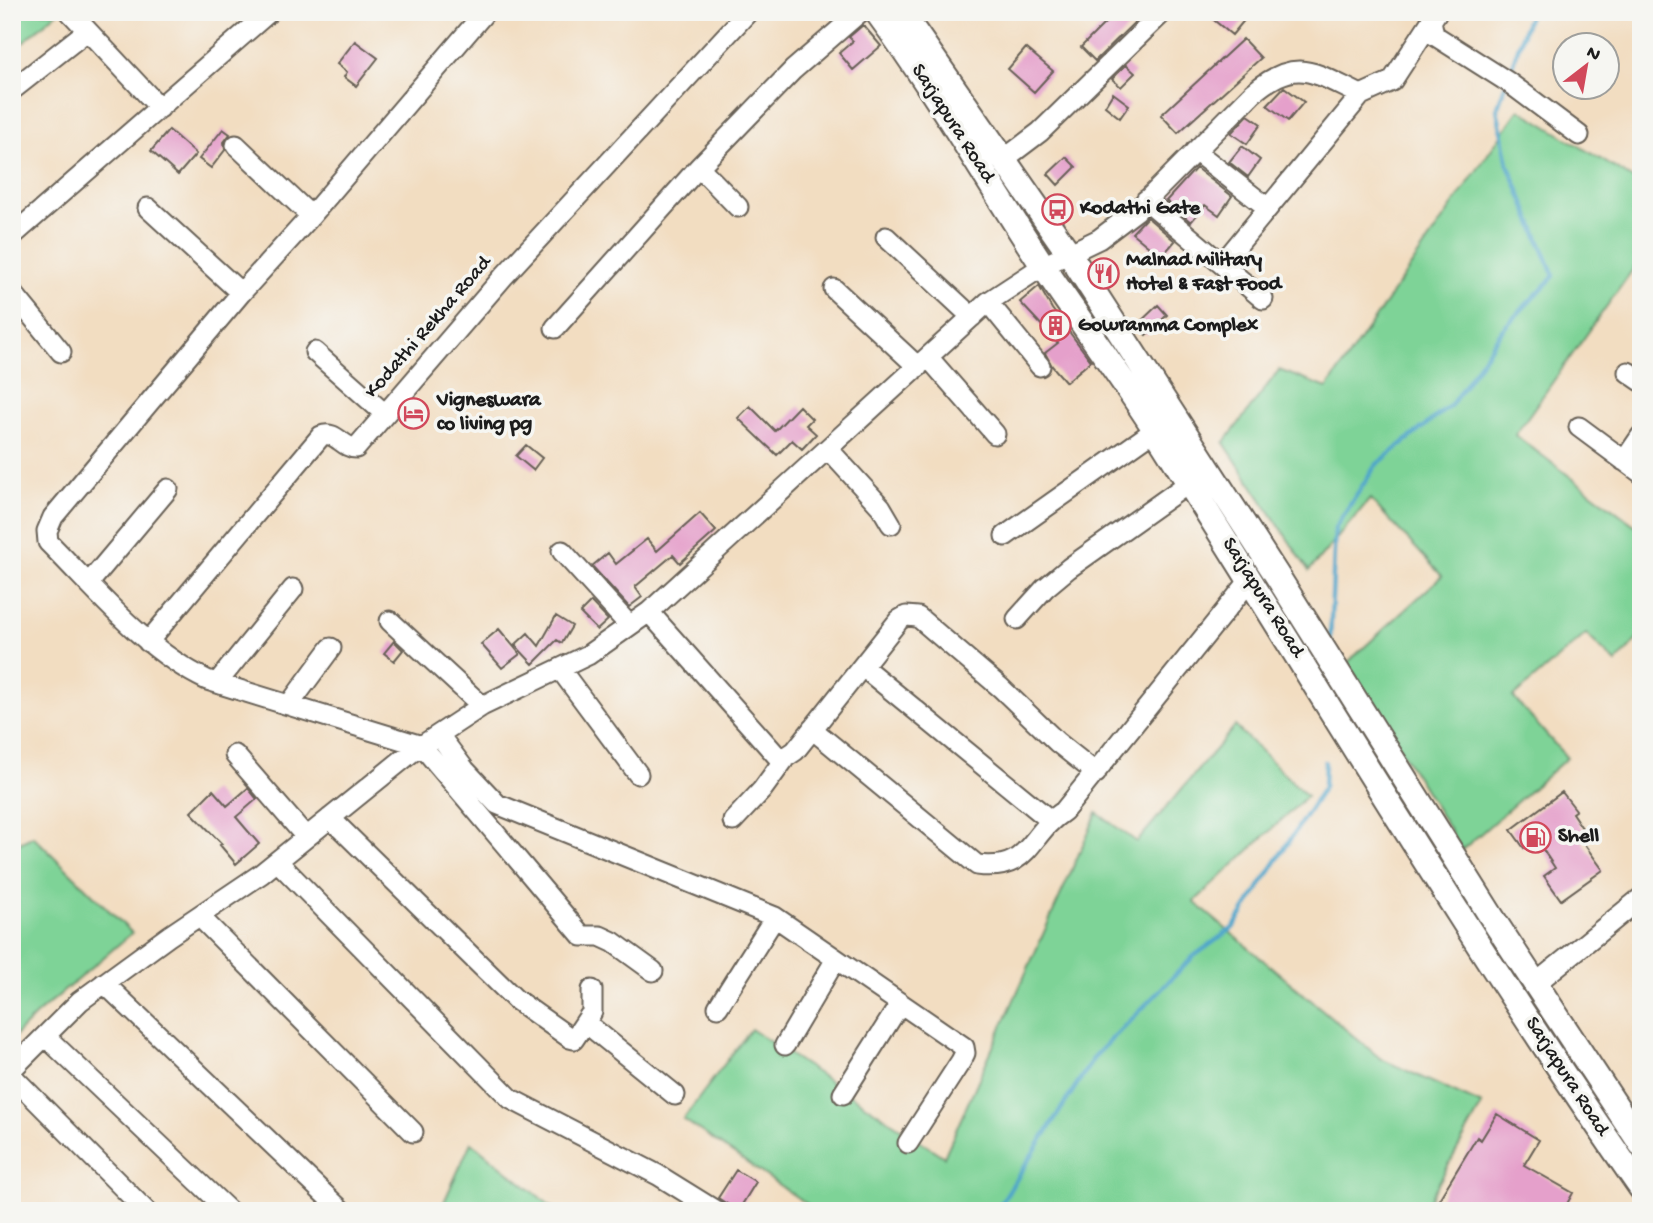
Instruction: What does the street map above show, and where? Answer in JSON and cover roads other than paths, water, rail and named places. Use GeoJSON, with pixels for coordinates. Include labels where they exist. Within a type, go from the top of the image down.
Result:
{"type":"FeatureCollection","features":[{"type":"Feature","properties":{"kind":"main road","name":"Sarjapura Road"},"geometry":{"type":"LineString","coordinates":[[877,12],[1043,266],[1155,429],[1563,1074],[1641,1188]]}},
{"type":"Feature","properties":{"kind":"main road","name":"Sarjapura Road"},"geometry":{"type":"LineString","coordinates":[[901,12],[1070,255],[1535,984],[1641,1144]]}},
{"type":"Feature","properties":{"kind":"main road"},"geometry":{"type":"LineString","coordinates":[[1563,1074],[1586,1060]]}},
{"type":"Feature","properties":{"kind":"street"},"geometry":{"type":"LineString","coordinates":[[70,12],[160,108]]}},
{"type":"Feature","properties":{"kind":"street"},"geometry":{"type":"LineString","coordinates":[[12,236],[269,12]]}},
{"type":"Feature","properties":{"kind":"street"},"geometry":{"type":"LineString","coordinates":[[485,12],[311,216],[241,293],[53,517],[47,531],[48,542],[148,642],[183,669],[217,683],[289,705],[430,740],[497,804],[775,917],[964,1047],[965,1053],[908,1143]]}},
{"type":"Feature","properties":{"kind":"street","name":"Kodathi Rekha Road"},"geometry":{"type":"LineString","coordinates":[[148,642],[321,436],[326,433],[348,447],[356,447],[503,276],[748,12]]}},
{"type":"Feature","properties":{"kind":"street"},"geometry":{"type":"LineString","coordinates":[[555,328],[699,167],[793,70],[860,12]]}},
{"type":"Feature","properties":{"kind":"street"},"geometry":{"type":"LineString","coordinates":[[1003,160],[1040,132],[1163,12]]}},
{"type":"Feature","properties":{"kind":"street"},"geometry":{"type":"LineString","coordinates":[[1434,16],[1434,35],[1504,80],[1579,135]]}},
{"type":"Feature","properties":{"kind":"street"},"geometry":{"type":"LineString","coordinates":[[1222,264],[1361,95],[1392,81],[1434,16]]}},
{"type":"Feature","properties":{"kind":"street"},"geometry":{"type":"LineString","coordinates":[[12,90],[87,31]]}},
{"type":"Feature","properties":{"kind":"street"},"geometry":{"type":"LineString","coordinates":[[12,1069],[80,1001],[277,861],[430,740],[482,706],[588,655],[649,612],[988,302],[1043,266],[1099,239],[1146,200],[1272,76],[1290,70],[1313,73],[1361,95]]}},
{"type":"Feature","properties":{"kind":"street"},"geometry":{"type":"LineString","coordinates":[[236,145],[311,216]]}},
{"type":"Feature","properties":{"kind":"street"},"geometry":{"type":"LineString","coordinates":[[1195,151],[1268,208]]}},
{"type":"Feature","properties":{"kind":"street"},"geometry":{"type":"LineString","coordinates":[[699,167],[738,207]]}},
{"type":"Feature","properties":{"kind":"street"},"geometry":{"type":"LineString","coordinates":[[1146,200],[1264,299]]}},
{"type":"Feature","properties":{"kind":"street"},"geometry":{"type":"LineString","coordinates":[[148,208],[241,293]]}},
{"type":"Feature","properties":{"kind":"street"},"geometry":{"type":"LineString","coordinates":[[886,237],[972,317]]}},
{"type":"Feature","properties":{"kind":"street"},"geometry":{"type":"LineString","coordinates":[[834,289],[923,362],[995,434]]}},
{"type":"Feature","properties":{"kind":"street"},"geometry":{"type":"LineString","coordinates":[[12,292],[61,352]]}},
{"type":"Feature","properties":{"kind":"street"},"geometry":{"type":"LineString","coordinates":[[988,302],[1040,366]]}},
{"type":"Feature","properties":{"kind":"street"},"geometry":{"type":"LineString","coordinates":[[315,352],[385,414]]}},
{"type":"Feature","properties":{"kind":"street"},"geometry":{"type":"LineString","coordinates":[[1578,427],[1641,473]]}},
{"type":"Feature","properties":{"kind":"street"},"geometry":{"type":"LineString","coordinates":[[1005,536],[1155,429]]}},
{"type":"Feature","properties":{"kind":"street"},"geometry":{"type":"LineString","coordinates":[[1624,461],[1641,436]]}},
{"type":"Feature","properties":{"kind":"street"},"geometry":{"type":"LineString","coordinates":[[828,449],[881,507],[891,524]]}},
{"type":"Feature","properties":{"kind":"street"},"geometry":{"type":"LineString","coordinates":[[1017,619],[1045,588],[1069,568],[1189,483]]}},
{"type":"Feature","properties":{"kind":"street"},"geometry":{"type":"LineString","coordinates":[[89,583],[168,489]]}},
{"type":"Feature","properties":{"kind":"street"},"geometry":{"type":"LineString","coordinates":[[562,551],[629,625]]}},
{"type":"Feature","properties":{"kind":"street"},"geometry":{"type":"LineString","coordinates":[[813,729],[976,864],[992,867],[1011,863],[1026,852],[1050,820],[1064,811],[1250,580]]}},
{"type":"Feature","properties":{"kind":"street"},"geometry":{"type":"LineString","coordinates":[[217,683],[293,589]]}},
{"type":"Feature","properties":{"kind":"street"},"geometry":{"type":"LineString","coordinates":[[649,612],[777,756],[786,757]]}},
{"type":"Feature","properties":{"kind":"street"},"geometry":{"type":"LineString","coordinates":[[733,821],[813,729],[899,620],[906,616],[918,617],[1001,688],[1056,742],[1096,773]]}},
{"type":"Feature","properties":{"kind":"street"},"geometry":{"type":"LineString","coordinates":[[390,621],[482,706]]}},
{"type":"Feature","properties":{"kind":"street"},"geometry":{"type":"LineString","coordinates":[[289,705],[331,648]]}},
{"type":"Feature","properties":{"kind":"street"},"geometry":{"type":"LineString","coordinates":[[863,667],[1050,820]]}},
{"type":"Feature","properties":{"kind":"street"},"geometry":{"type":"LineString","coordinates":[[560,669],[638,775]]}},
{"type":"Feature","properties":{"kind":"street"},"geometry":{"type":"LineString","coordinates":[[430,740],[582,936],[600,936],[613,942],[653,971]]}},
{"type":"Feature","properties":{"kind":"street"},"geometry":{"type":"LineString","coordinates":[[234,755],[306,838]]}},
{"type":"Feature","properties":{"kind":"street"},"geometry":{"type":"LineString","coordinates":[[330,818],[515,999],[569,1038],[574,1039],[592,1012],[592,990]]}},
{"type":"Feature","properties":{"kind":"street"},"geometry":{"type":"LineString","coordinates":[[277,861],[511,1099],[658,1175],[716,1211]]}},
{"type":"Feature","properties":{"kind":"street"},"geometry":{"type":"LineString","coordinates":[[1535,984],[1641,898]]}},
{"type":"Feature","properties":{"kind":"street"},"geometry":{"type":"LineString","coordinates":[[199,916],[413,1132]]}},
{"type":"Feature","properties":{"kind":"street"},"geometry":{"type":"LineString","coordinates":[[718,1007],[775,917]]}},
{"type":"Feature","properties":{"kind":"street"},"geometry":{"type":"LineString","coordinates":[[785,1045],[836,959]]}},
{"type":"Feature","properties":{"kind":"street"},"geometry":{"type":"LineString","coordinates":[[104,983],[341,1210]]}},
{"type":"Feature","properties":{"kind":"street"},"geometry":{"type":"LineString","coordinates":[[843,1094],[900,1004]]}},
{"type":"Feature","properties":{"kind":"street"},"geometry":{"type":"LineString","coordinates":[[586,1023],[675,1095]]}},
{"type":"Feature","properties":{"kind":"street"},"geometry":{"type":"LineString","coordinates":[[45,1036],[229,1211]]}},
{"type":"Feature","properties":{"kind":"street"},"geometry":{"type":"LineString","coordinates":[[12,1076],[146,1211]]}},
{"type":"Feature","properties":{"kind":"waterway"},"geometry":{"type":"LineString","coordinates":[[1509,75],[1530,12]]}},
{"type":"Feature","properties":{"kind":"waterway"},"geometry":{"type":"LineString","coordinates":[[1330,643],[1335,528],[1376,465],[1451,405],[1503,329],[1554,276],[1508,164],[1497,109],[1505,86]]}},
{"type":"Feature","properties":{"kind":"waterway"},"geometry":{"type":"LineString","coordinates":[[996,1211],[1095,1056],[1194,956],[1233,928],[1324,787],[1325,762]]}},
{"type":"Feature","properties":{"kind":"place","name":"Kodathi Gate"},"geometry":{"type":"Point","coordinates":[1057,209]}},
{"type":"Feature","properties":{"kind":"place","name":"Malnad Military Hotel & Fast Food"},"geometry":{"type":"Point","coordinates":[1103,273]}},
{"type":"Feature","properties":{"kind":"place","name":"Gowramma Complex"},"geometry":{"type":"Point","coordinates":[1055,326]}},
{"type":"Feature","properties":{"kind":"place","name":"Vigneswara co living pg"},"geometry":{"type":"Point","coordinates":[414,413]}},
{"type":"Feature","properties":{"kind":"place","name":"Shell"},"geometry":{"type":"Point","coordinates":[1535,837]}}]}
